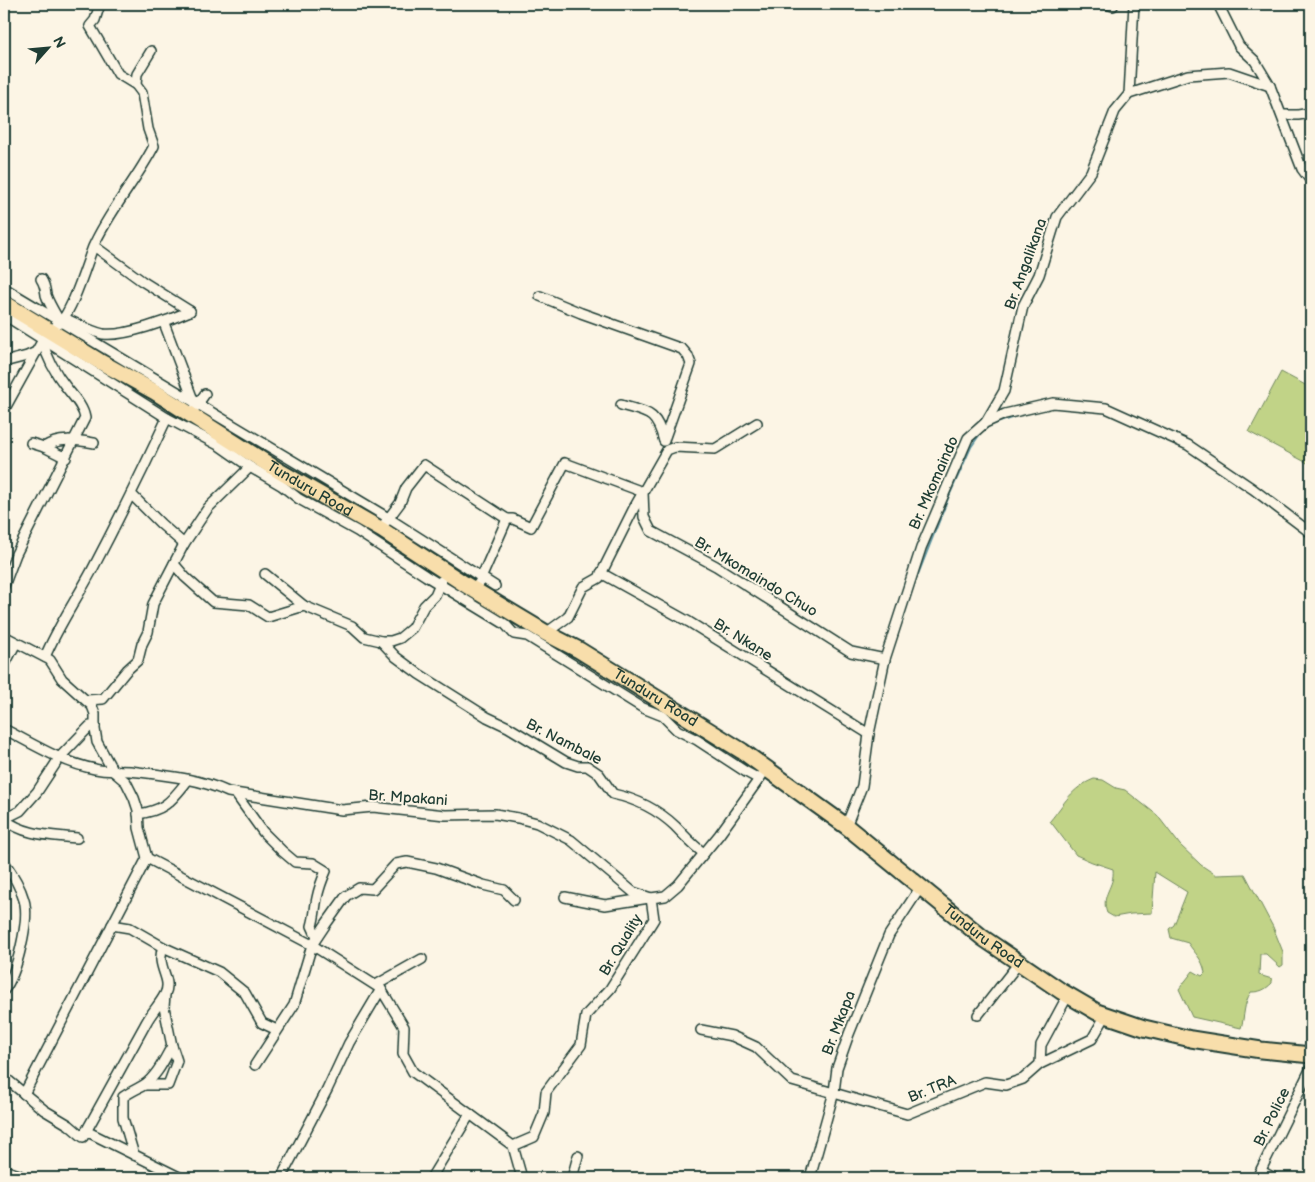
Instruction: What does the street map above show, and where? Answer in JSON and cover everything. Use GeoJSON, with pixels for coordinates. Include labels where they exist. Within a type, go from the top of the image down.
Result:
{"type":"FeatureCollection","features":[{"type":"Feature","properties":{"kind":"highway","name":"Tunduru Road"},"geometry":{"type":"LineString","coordinates":[[4,303],[54,328],[194,409],[279,470],[385,524],[442,578],[478,584],[546,633],[579,650],[742,751],[763,774],[846,826],[920,888],[1018,964],[1097,1012],[1144,1028],[1191,1039],[1261,1050],[1311,1055]]}},
{"type":"Feature","properties":{"kind":"street"},"geometry":{"type":"LineString","coordinates":[[4,410],[36,352],[54,328],[77,290],[94,246],[154,146],[148,129],[142,93],[136,85],[118,74],[90,26],[95,20],[100,4]]}},
{"type":"Feature","properties":{"kind":"street"},"geometry":{"type":"LineString","coordinates":[[1134,4],[1129,94],[1188,75],[1229,72],[1270,86]]}},
{"type":"Feature","properties":{"kind":"street"},"geometry":{"type":"LineString","coordinates":[[1218,4],[1239,46],[1254,60],[1270,86],[1302,169],[1311,181]]}},
{"type":"Feature","properties":{"kind":"street"},"geometry":{"type":"LineString","coordinates":[[136,85],[137,74],[151,51]]}},
{"type":"Feature","properties":{"kind":"street","name":"Br. Angalikana"},"geometry":{"type":"LineString","coordinates":[[985,423],[1004,391],[1023,306],[1039,275],[1057,217],[1091,172],[1115,111],[1129,94]]}},
{"type":"Feature","properties":{"kind":"street"},"geometry":{"type":"LineString","coordinates":[[1282,115],[1298,116],[1311,113]]}},
{"type":"Feature","properties":{"kind":"street"},"geometry":{"type":"LineString","coordinates":[[4,315],[54,328],[91,330],[105,334],[164,323],[190,311],[142,281],[94,246]]}},
{"type":"Feature","properties":{"kind":"street"},"geometry":{"type":"LineString","coordinates":[[4,586],[16,554],[85,418],[84,412],[52,367],[46,353],[54,328],[45,285],[41,279]]}},
{"type":"Feature","properties":{"kind":"street"},"geometry":{"type":"LineString","coordinates":[[4,288],[167,418],[220,446],[250,468],[281,485],[299,499],[357,530],[426,576],[442,578],[505,624],[514,634],[527,636],[643,708],[663,716],[678,730],[746,772],[763,774]]}},
{"type":"Feature","properties":{"kind":"street"},"geometry":{"type":"LineString","coordinates":[[540,296],[581,313],[682,349],[688,356],[691,364],[664,440]]}},
{"type":"Feature","properties":{"kind":"street"},"geometry":{"type":"LineString","coordinates":[[164,323],[192,397],[194,409]]}},
{"type":"Feature","properties":{"kind":"street"},"geometry":{"type":"LineString","coordinates":[[4,362],[36,352]]}},
{"type":"Feature","properties":{"kind":"street"},"geometry":{"type":"LineString","coordinates":[[194,409],[205,394]]}},
{"type":"Feature","properties":{"kind":"street","name":"Br. Mkomaindo"},"geometry":{"type":"LineString","coordinates":[[846,826],[862,786],[868,734],[885,659],[924,539],[968,438],[985,423],[1005,414],[1053,403],[1106,408],[1188,445],[1253,489],[1311,534]]}},
{"type":"Feature","properties":{"kind":"street"},"geometry":{"type":"LineString","coordinates":[[621,405],[650,413],[660,425],[667,450]]}},
{"type":"Feature","properties":{"kind":"street"},"geometry":{"type":"LineString","coordinates":[[45,657],[131,494],[167,418]]}},
{"type":"Feature","properties":{"kind":"street"},"geometry":{"type":"LineString","coordinates":[[546,633],[568,617],[584,586],[599,578],[667,450],[675,447],[715,449],[757,424]]}},
{"type":"Feature","properties":{"kind":"street"},"geometry":{"type":"LineString","coordinates":[[44,447],[58,440],[94,443]]}},
{"type":"Feature","properties":{"kind":"street"},"geometry":{"type":"LineString","coordinates":[[31,443],[66,458]]}},
{"type":"Feature","properties":{"kind":"street"},"geometry":{"type":"LineString","coordinates":[[495,586],[478,584],[385,524],[400,503],[406,488],[424,465],[508,518],[531,527],[566,463],[643,492]]}},
{"type":"Feature","properties":{"kind":"street"},"geometry":{"type":"LineString","coordinates":[[95,714],[103,699],[127,670],[138,660],[142,644],[148,632],[152,604],[184,544],[208,508],[250,468]]}},
{"type":"Feature","properties":{"kind":"street","name":"Br. Mkomaindo Chuo"},"geometry":{"type":"LineString","coordinates":[[643,492],[644,517],[651,531],[716,566],[851,652],[885,659]]}},
{"type":"Feature","properties":{"kind":"street"},"geometry":{"type":"LineString","coordinates":[[131,494],[184,544]]}},
{"type":"Feature","properties":{"kind":"street"},"geometry":{"type":"LineString","coordinates":[[478,584],[508,518]]}},
{"type":"Feature","properties":{"kind":"street"},"geometry":{"type":"LineString","coordinates":[[174,564],[185,577],[213,602],[249,605],[268,617],[304,606]]}},
{"type":"Feature","properties":{"kind":"street","name":"Br. Nkane"},"geometry":{"type":"LineString","coordinates":[[601,573],[689,622],[868,734]]}},
{"type":"Feature","properties":{"kind":"street"},"geometry":{"type":"LineString","coordinates":[[265,574],[304,606],[352,626],[364,637],[381,641],[400,638],[412,628],[424,606],[435,595],[442,578]]}},
{"type":"Feature","properties":{"kind":"street"},"geometry":{"type":"LineString","coordinates":[[4,636],[50,660],[62,679],[92,706],[95,714],[96,742],[113,771],[126,782],[134,798],[147,858],[24,1094]]}},
{"type":"Feature","properties":{"kind":"street","name":"Br. Nambale"},"geometry":{"type":"LineString","coordinates":[[381,641],[396,657],[419,674],[487,717],[508,727],[566,762],[578,766],[587,766],[599,774],[613,794],[631,798],[646,805],[674,825],[695,847],[704,853]]}},
{"type":"Feature","properties":{"kind":"street"},"geometry":{"type":"LineString","coordinates":[[4,666],[16,642]]}},
{"type":"Feature","properties":{"kind":"street"},"geometry":{"type":"LineString","coordinates":[[86,700],[103,699]]}},
{"type":"Feature","properties":{"kind":"street"},"geometry":{"type":"LineString","coordinates":[[77,838],[26,832],[12,826],[4,819],[20,811],[37,792],[60,757],[90,726],[95,726]]}},
{"type":"Feature","properties":{"kind":"street","name":"Br. Mpakani"},"geometry":{"type":"LineString","coordinates":[[4,729],[60,757],[96,770],[129,771],[188,780],[216,786],[228,792],[342,810],[373,807],[445,815],[494,814],[518,818],[545,827],[571,840],[633,892],[651,898]]}},
{"type":"Feature","properties":{"kind":"street","name":"Br. Quality"},"geometry":{"type":"LineString","coordinates":[[513,1146],[534,1137],[544,1113],[546,1092],[581,1045],[586,1015],[610,989],[654,919],[651,898],[665,896],[678,885],[719,835],[763,774]]}},
{"type":"Feature","properties":{"kind":"street"},"geometry":{"type":"LineString","coordinates":[[138,814],[154,812],[170,801],[188,780]]}},
{"type":"Feature","properties":{"kind":"street"},"geometry":{"type":"LineString","coordinates":[[235,793],[263,832],[282,851],[295,862],[313,863],[326,871],[321,883],[312,926],[314,941]]}},
{"type":"Feature","properties":{"kind":"street"},"geometry":{"type":"LineString","coordinates":[[147,858],[314,941],[379,987],[404,1027],[402,1054],[413,1072],[513,1146],[522,1178]]}},
{"type":"Feature","properties":{"kind":"street"},"geometry":{"type":"LineString","coordinates":[[4,862],[14,875],[25,901],[25,923],[20,952],[13,975],[4,990]]}},
{"type":"Feature","properties":{"kind":"street"},"geometry":{"type":"LineString","coordinates":[[255,1066],[294,1005],[314,941],[346,896],[359,888],[373,889],[396,864],[407,862],[436,868],[504,890],[514,900]]}},
{"type":"Feature","properties":{"kind":"street","name":"Br. Mkapa"},"geometry":{"type":"LineString","coordinates":[[810,1178],[834,1092],[837,1068],[849,1034],[889,935],[920,888]]}},
{"type":"Feature","properties":{"kind":"street"},"geometry":{"type":"LineString","coordinates":[[565,897],[605,905],[651,898]]}},
{"type":"Feature","properties":{"kind":"street"},"geometry":{"type":"LineString","coordinates":[[112,925],[130,928],[163,947],[219,972],[246,993],[262,1023],[277,1030]]}},
{"type":"Feature","properties":{"kind":"street"},"geometry":{"type":"LineString","coordinates":[[144,1085],[168,1085],[178,1061],[172,1046],[164,1007],[167,984],[161,966],[160,954],[163,947]]}},
{"type":"Feature","properties":{"kind":"street"},"geometry":{"type":"LineString","coordinates":[[281,1178],[379,987],[422,959]]}},
{"type":"Feature","properties":{"kind":"street"},"geometry":{"type":"LineString","coordinates":[[978,1015],[1018,964]]}},
{"type":"Feature","properties":{"kind":"street"},"geometry":{"type":"LineString","coordinates":[[4,1077],[44,1110],[83,1136],[151,1014],[165,994]]}},
{"type":"Feature","properties":{"kind":"street"},"geometry":{"type":"LineString","coordinates":[[1040,1064],[1040,1045],[1068,995]]}},
{"type":"Feature","properties":{"kind":"street","name":"Br. TRA"},"geometry":{"type":"LineString","coordinates":[[701,1030],[732,1036],[756,1047],[792,1081],[907,1114],[985,1082],[1006,1085],[1023,1079],[1040,1064],[1092,1039],[1106,1015]]}},
{"type":"Feature","properties":{"kind":"street"},"geometry":{"type":"LineString","coordinates":[[134,1155],[123,1118],[123,1097],[144,1085],[160,1068],[172,1046]]}},
{"type":"Feature","properties":{"kind":"street","name":"Br. Police"},"geometry":{"type":"LineString","coordinates":[[1259,1174],[1311,1068]]}},
{"type":"Feature","properties":{"kind":"street"},"geometry":{"type":"LineString","coordinates":[[431,1178],[470,1114]]}},
{"type":"Feature","properties":{"kind":"street"},"geometry":{"type":"LineString","coordinates":[[86,1131],[181,1178]]}},
{"type":"Feature","properties":{"kind":"street"},"geometry":{"type":"LineString","coordinates":[[572,1178],[578,1156]]}},
{"type":"Feature","properties":{"kind":"street"},"geometry":{"type":"LineString","coordinates":[[4,1170],[19,1175],[20,1178]]}},
{"type":"Feature","properties":{"kind":"street"},"geometry":{"type":"LineString","coordinates":[[1259,1174],[1274,1178]]}},
{"type":"Feature","properties":{"kind":"green space"},"geometry":{"type":"Polygon","coordinates":[[[1281,372],[1311,388],[1311,465],[1249,432],[1281,372]]]}},
{"type":"Feature","properties":{"kind":"green space"},"geometry":{"type":"Polygon","coordinates":[[[1094,779],[1103,780],[1116,788],[1125,790],[1157,815],[1180,845],[1201,865],[1216,875],[1245,874],[1273,927],[1283,952],[1283,965],[1280,967],[1266,954],[1260,954],[1259,975],[1272,979],[1272,983],[1262,990],[1251,992],[1248,996],[1241,1028],[1192,1017],[1179,989],[1193,971],[1202,976],[1205,973],[1201,960],[1188,943],[1171,938],[1169,929],[1174,925],[1187,892],[1155,872],[1152,913],[1114,917],[1107,913],[1105,906],[1106,896],[1112,881],[1113,869],[1076,855],[1050,821],[1074,791],[1094,779]]]}},
{"type":"Feature","properties":{"kind":"waterway"},"geometry":{"type":"LineString","coordinates":[[917,577],[949,496],[971,447],[982,431],[991,425],[1014,417]]}}]}
